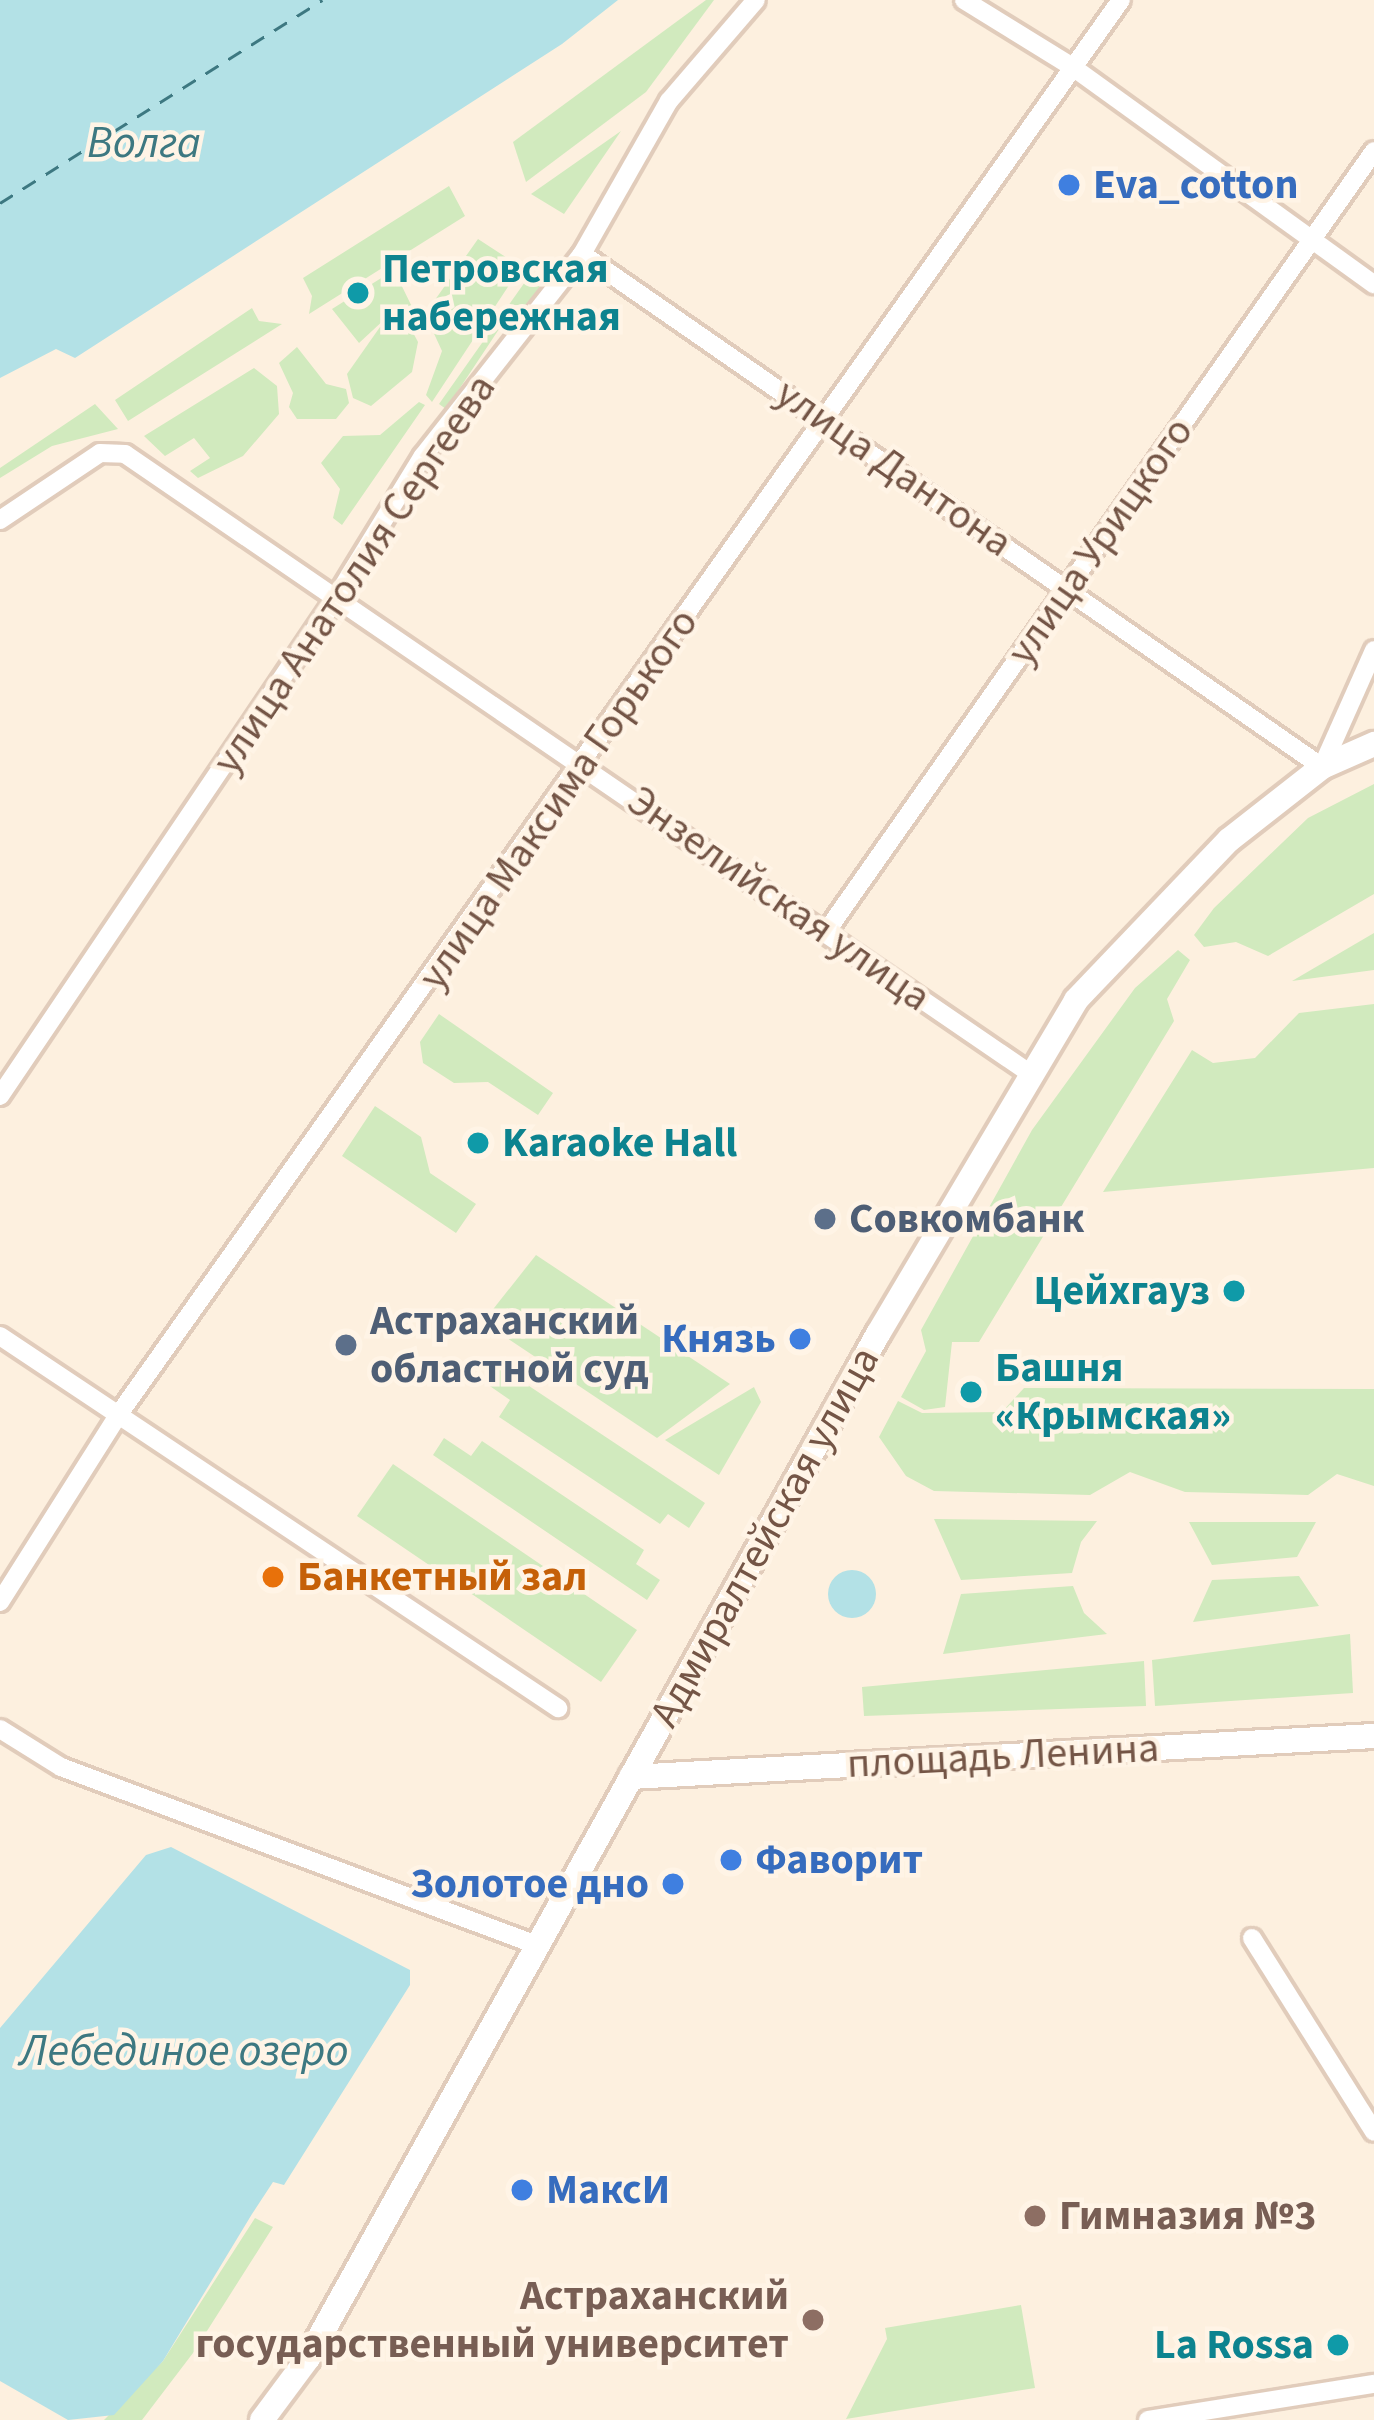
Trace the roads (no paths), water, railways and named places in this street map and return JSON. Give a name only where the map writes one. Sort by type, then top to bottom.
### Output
[{"type":"main road","name":"Адмиралтейская улица","points":[[262,2420],[308,2358],[534,1944],[1028,1072],[1143,922],[1322,767],[1366,748]]},
{"type":"main road","name":"площадь Ленина","points":[[631,1777],[1374,1736]]},
{"type":"street","name":"улица Анатолия Сергеева","points":[[0,1096],[334,601],[423,456],[582,254],[669,100],[756,0]]},
{"type":"street","points":[[964,0],[1074,68],[1374,284]]},
{"type":"street","name":"улица Максима Горького","points":[[0,1602],[119,1414],[1121,0]]},
{"type":"street","name":"улица Урицкого","points":[[826,932],[1374,151]]},
{"type":"street","name":"улица Дантона","points":[[582,254],[1322,767]]},
{"type":"street","name":"Энзелийская улица","points":[[0,520],[109,451],[125,454],[1028,1072]]},
{"type":"street","points":[[1322,767],[1374,650]]},
{"type":"street","points":[[1366,748],[1374,731]]},
{"type":"street","points":[[0,1336],[558,1708]]},
{"type":"street","points":[[0,1729],[61,1767],[534,1944]]},
{"type":"street","points":[[1252,1938],[1374,2132]]},
{"type":"street","points":[[1148,2420],[1374,2384]]},
{"type":"water","name":"Волга","points":[[0,0],[618,0],[562,44],[75,358],[56,349],[0,378]]},
{"type":"water","points":[[852,1570],[869,1577],[876,1594],[869,1611],[852,1618],[835,1611],[828,1594],[835,1577]]},
{"type":"water","name":"Лебединое озеро","points":[[171,1847],[410,1970],[410,1985],[284,2185],[273,2182],[163,2361],[114,2415],[68,2420],[0,2381],[0,2028],[146,1855]]},
{"type":"place","name":"Eva_cotton","points":[[1069,185]]},
{"type":"place","name":"Петровская набережная","points":[[358,293]]},
{"type":"place","name":"Karaoke Hall","points":[[478,1143]]},
{"type":"place","name":"Совкомбанк","points":[[825,1219]]},
{"type":"place","name":"Цейхгауз","points":[[1234,1291]]},
{"type":"place","name":"Князь","points":[[800,1339]]},
{"type":"place","name":"Астраханский областной суд","points":[[346,1345]]},
{"type":"place","name":"Башня «Крымская»","points":[[971,1392]]},
{"type":"place","name":"Банкетный зал","points":[[273,1577]]},
{"type":"place","name":"Фаворит","points":[[731,1860]]},
{"type":"place","name":"Золотое дно","points":[[673,1884]]},
{"type":"place","name":"МаксИ","points":[[522,2190]]},
{"type":"place","name":"Гимназия №3","points":[[1035,2216]]},
{"type":"place","name":"Астраханский государственный университет","points":[[813,2320]]},
{"type":"place","name":"La Rossa","points":[[1338,2345]]}]
